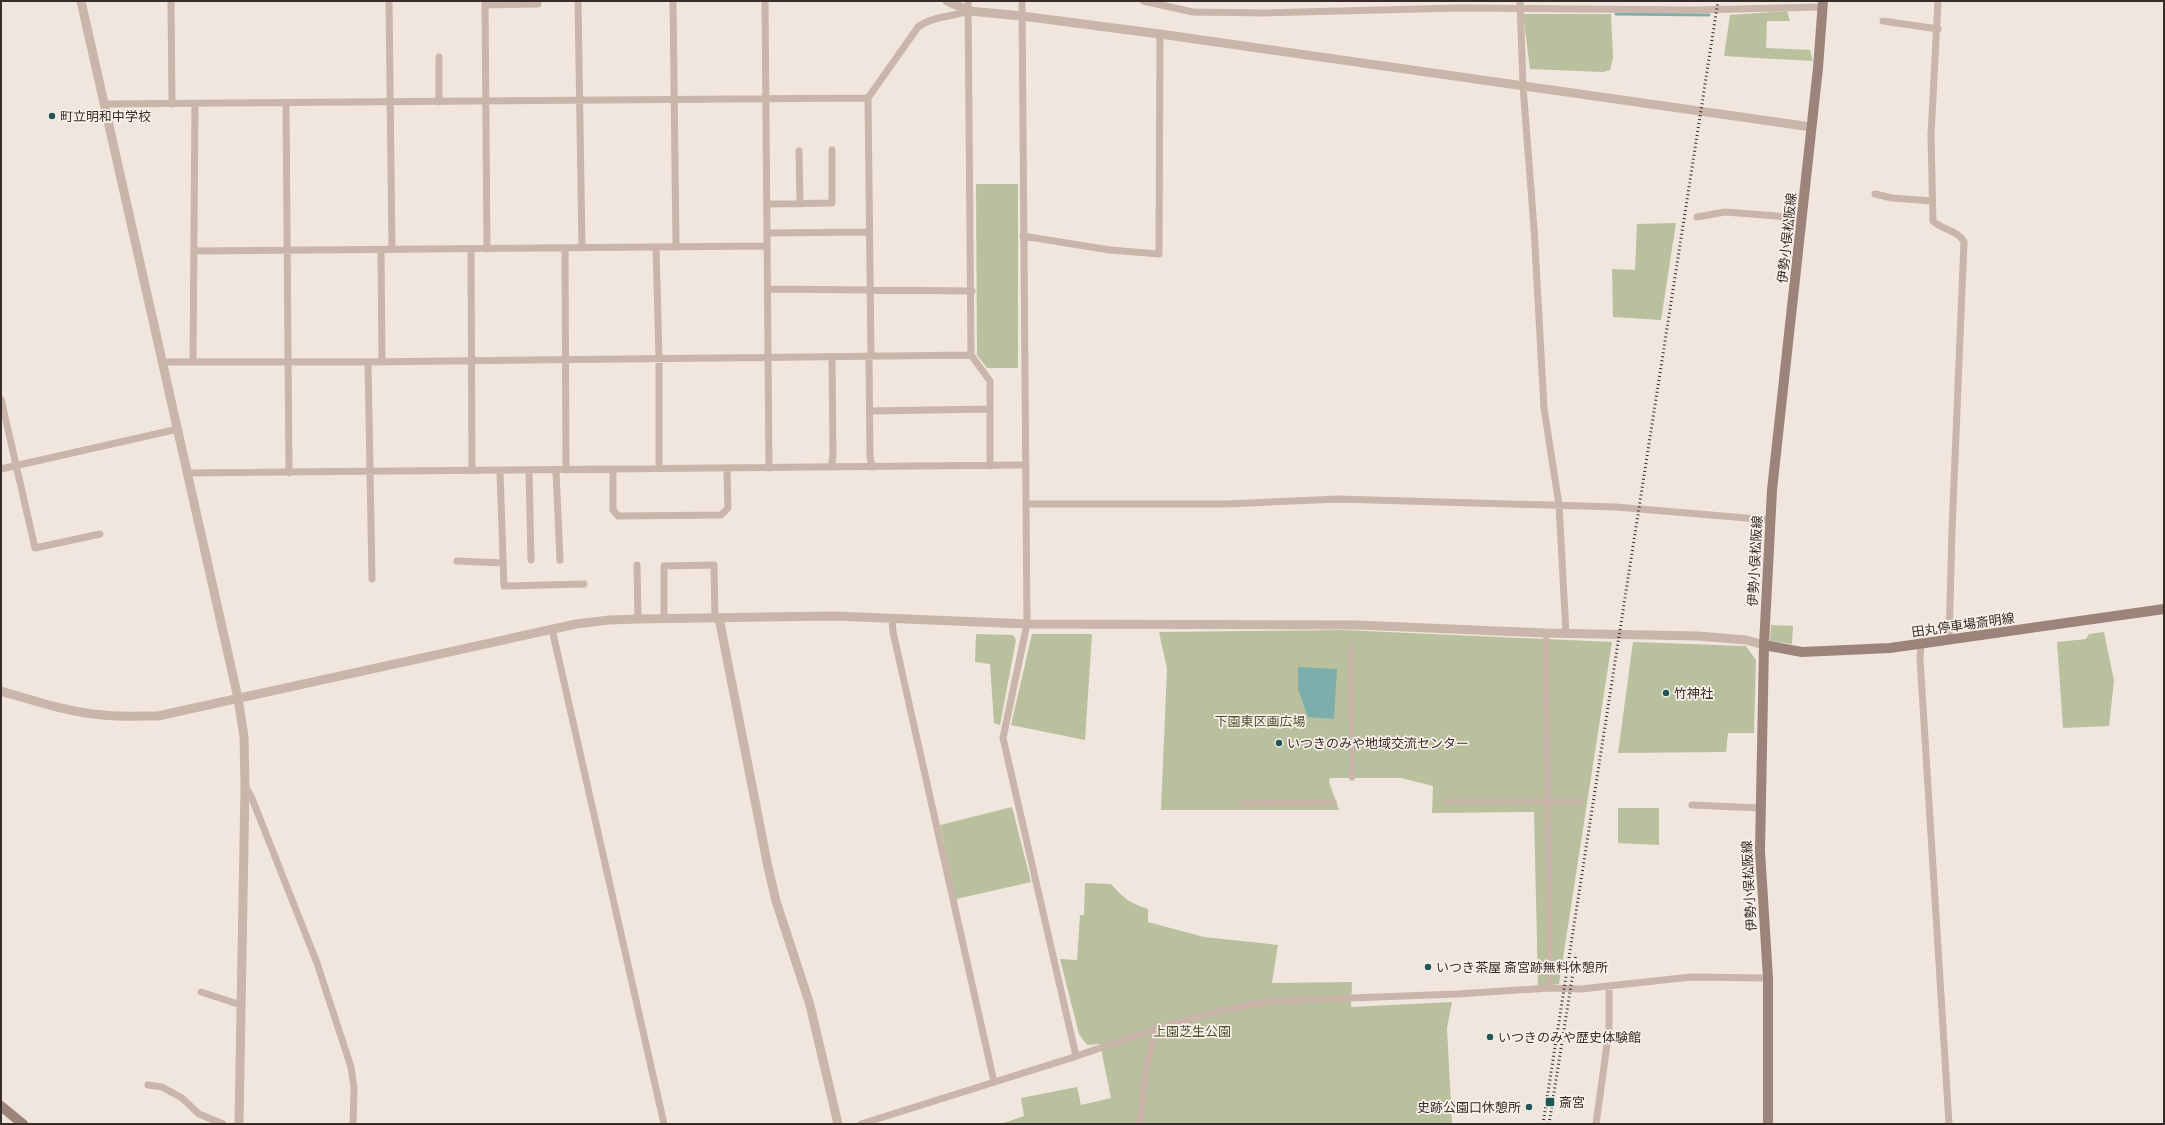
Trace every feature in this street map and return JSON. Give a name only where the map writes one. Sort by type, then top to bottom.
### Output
[{"type":"main road","name":"伊勢小俣松阪線","points":[[1768,1124],[1768,978],[1761,894],[1760,808],[1764,645],[1770,520],[1819,53],[1822,4]]},
{"type":"main road","name":"田丸停車場斎明線","points":[[1764,645],[1786,650],[1809,652],[1868,649],[1921,644],[2164,609]]},
{"type":"main road","points":[[1,1106],[23,1124]]},
{"type":"street","points":[[81,1],[238,698],[244,737],[245,786],[239,1124]]},
{"type":"street","points":[[171,1],[172,104]]},
{"type":"street","points":[[389,1],[392,250]]},
{"type":"street","points":[[578,1],[582,248]]},
{"type":"street","points":[[673,1],[676,246]]},
{"type":"street","points":[[765,1],[769,468]]},
{"type":"street","points":[[947,1],[969,11],[1022,16],[1160,34],[1811,127]]},
{"type":"street","points":[[968,1],[972,291],[971,355],[990,380],[990,466]]},
{"type":"street","points":[[1022,1],[1027,624],[1003,738],[1076,1056]]},
{"type":"street","points":[[1143,1],[1199,12],[1265,13],[1520,5],[1695,10],[1822,4]]},
{"type":"street","points":[[1695,10],[1698,1]]},
{"type":"street","points":[[1938,1],[1938,29],[1931,135],[1933,221],[1937,225],[1961,236],[1964,242],[1949,640]]},
{"type":"street","points":[[487,249],[485,3],[538,4]]},
{"type":"street","points":[[1520,5],[1523,86],[1534,228],[1544,408],[1559,505],[1566,634]]},
{"type":"street","points":[[872,467],[870,457],[868,98],[918,27],[926,21],[953,16],[969,11]]},
{"type":"street","points":[[1883,21],[1938,29]]},
{"type":"street","points":[[1023,236],[1110,250],[1159,254],[1160,34]]},
{"type":"street","points":[[439,56],[439,102]]},
{"type":"street","points":[[105,104],[390,103],[868,98]]},
{"type":"street","points":[[286,103],[289,472]]},
{"type":"street","points":[[193,362],[195,104]]},
{"type":"street","points":[[766,204],[832,203],[832,150]]},
{"type":"street","points":[[799,151],[800,204]]},
{"type":"street","points":[[1875,194],[1892,198],[1932,201]]},
{"type":"street","points":[[1697,216],[1725,212],[1801,218]]},
{"type":"street","points":[[767,233],[868,232]]},
{"type":"street","points":[[195,251],[767,246]]},
{"type":"street","points":[[656,247],[659,358],[659,469]]},
{"type":"street","points":[[565,248],[566,470]]},
{"type":"street","points":[[471,249],[472,471]]},
{"type":"street","points":[[381,250],[382,361]]},
{"type":"street","points":[[768,289],[972,291]]},
{"type":"street","points":[[162,362],[368,362],[659,358],[832,358],[971,355]]},
{"type":"street","points":[[831,467],[833,456],[832,358]]},
{"type":"street","points":[[368,362],[372,579]]},
{"type":"street","points":[[1,400],[3,417],[17,466],[35,548],[100,534]]},
{"type":"street","points":[[870,410],[990,409]]},
{"type":"street","points":[[1,469],[178,430]]},
{"type":"street","points":[[188,473],[500,472],[1025,465]]},
{"type":"street","points":[[613,470],[613,510],[618,516],[721,516],[728,508],[727,469]]},
{"type":"street","points":[[529,471],[531,560]]},
{"type":"street","points":[[556,471],[560,560]]},
{"type":"street","points":[[500,472],[504,586],[584,584]]},
{"type":"street","points":[[1026,504],[1227,504],[1338,499],[1616,507],[1770,520]]},
{"type":"street","points":[[457,561],[503,563]]},
{"type":"street","points":[[636,565],[638,619]]},
{"type":"street","points":[[664,618],[664,566],[714,565],[717,618],[768,867],[776,901],[810,1005],[838,1124]]},
{"type":"street","points":[[1,691],[65,709],[111,716],[158,716],[552,629],[589,622],[664,618],[815,616],[1027,624],[1358,625],[1546,634],[1698,636],[1746,640],[1764,645]]},
{"type":"street","points":[[892,618],[893,632],[994,1082]]},
{"type":"street","points":[[552,629],[664,1124]]},
{"type":"street","points":[[1546,634],[1550,988]]},
{"type":"street","points":[[1921,644],[1920,658],[1949,1124]]},
{"type":"street","points":[[1351,646],[1352,778]]},
{"type":"street","points":[[245,786],[251,796],[317,963],[351,1067],[354,1124]]},
{"type":"street","points":[[1447,801],[1581,800]]},
{"type":"street","points":[[1242,803],[1334,802]]},
{"type":"street","points":[[1692,805],[1760,808]]},
{"type":"street","points":[[861,1124],[1076,1056],[1155,1029],[1223,1010],[1272,1000],[1457,994],[1550,988],[1581,989],[1690,977],[1768,978]]},
{"type":"street","points":[[1596,1124],[1609,1030],[1609,986]]},
{"type":"street","points":[[201,992],[241,1005]]},
{"type":"street","points":[[1140,1124],[1145,1077],[1155,1029]]},
{"type":"street","points":[[148,1085],[162,1087],[182,1098],[199,1114],[223,1124]]},
{"type":"green space","points":[[1787,11],[1790,21],[1767,21],[1766,48],[1810,50],[1813,61],[1724,56],[1730,15]]},
{"type":"green space","points":[[1523,14],[1611,14],[1613,58],[1610,70],[1603,72],[1530,69]]},
{"type":"green space","points":[[976,184],[1018,184],[1018,368],[987,368],[977,355]]},
{"type":"green space","points":[[1676,223],[1661,320],[1613,317],[1612,269],[1635,270],[1637,224]]},
{"type":"green space","points":[[1771,625],[1793,626],[1792,644],[1770,641]]},
{"type":"green space","name":"下園東区画広場","points":[[1343,630],[1612,642],[1559,984],[1538,986],[1534,812],[1432,813],[1433,786],[1401,778],[1330,778],[1329,782],[1339,810],[1161,810],[1167,669],[1159,632]]},
{"type":"green space","points":[[2104,632],[2114,681],[2109,726],[2063,728],[2057,642],[2086,639],[2089,634]]},
{"type":"green space","points":[[976,634],[1013,635],[1016,640],[1000,725],[994,723],[990,664],[975,662]]},
{"type":"green space","points":[[1032,634],[1092,634],[1085,740],[1011,725]]},
{"type":"green space","points":[[1633,642],[1746,646],[1756,660],[1754,733],[1728,733],[1726,752],[1618,753]]},
{"type":"green space","points":[[1012,807],[1031,882],[956,899],[940,825]]},
{"type":"green space","points":[[1618,808],[1659,808],[1659,845],[1618,843]]},
{"type":"green space","name":"上園芝生公園","points":[[1085,883],[1111,884],[1127,900],[1148,909],[1148,922],[1204,937],[1278,945],[1272,983],[1352,982],[1351,1007],[1452,1002],[1447,1028],[1452,1124],[1001,1124],[1024,1116],[1021,1098],[1077,1087],[1081,1105],[1111,1098],[1100,1044],[1087,1045],[1079,1034],[1060,959],[1077,960],[1080,915],[1084,915]]},
{"type":"water","points":[[1298,667],[1337,669],[1334,719],[1308,717],[1298,689]]},
{"type":"waterway","points":[[1616,14],[1709,15]]},
{"type":"railway","points":[[1543,1124],[1718,1]]},
{"type":"railway","points":[[1549,1124],[1576,954]]},
{"type":"place","name":"町立明和中学校","points":[[52,116]]},
{"type":"place","name":"竹神社","points":[[1666,693]]},
{"type":"place","name":"いつきのみや地域交流センター","points":[[1279,743]]},
{"type":"place","name":"いつき茶屋 斎宮跡無料休憩所","points":[[1428,967]]},
{"type":"place","name":"いつきのみや歴史体験館","points":[[1490,1037]]},
{"type":"place","name":"斎宮","points":[[1550,1102]]},
{"type":"place","name":"史跡公園口休憩所","points":[[1529,1107]]}]
